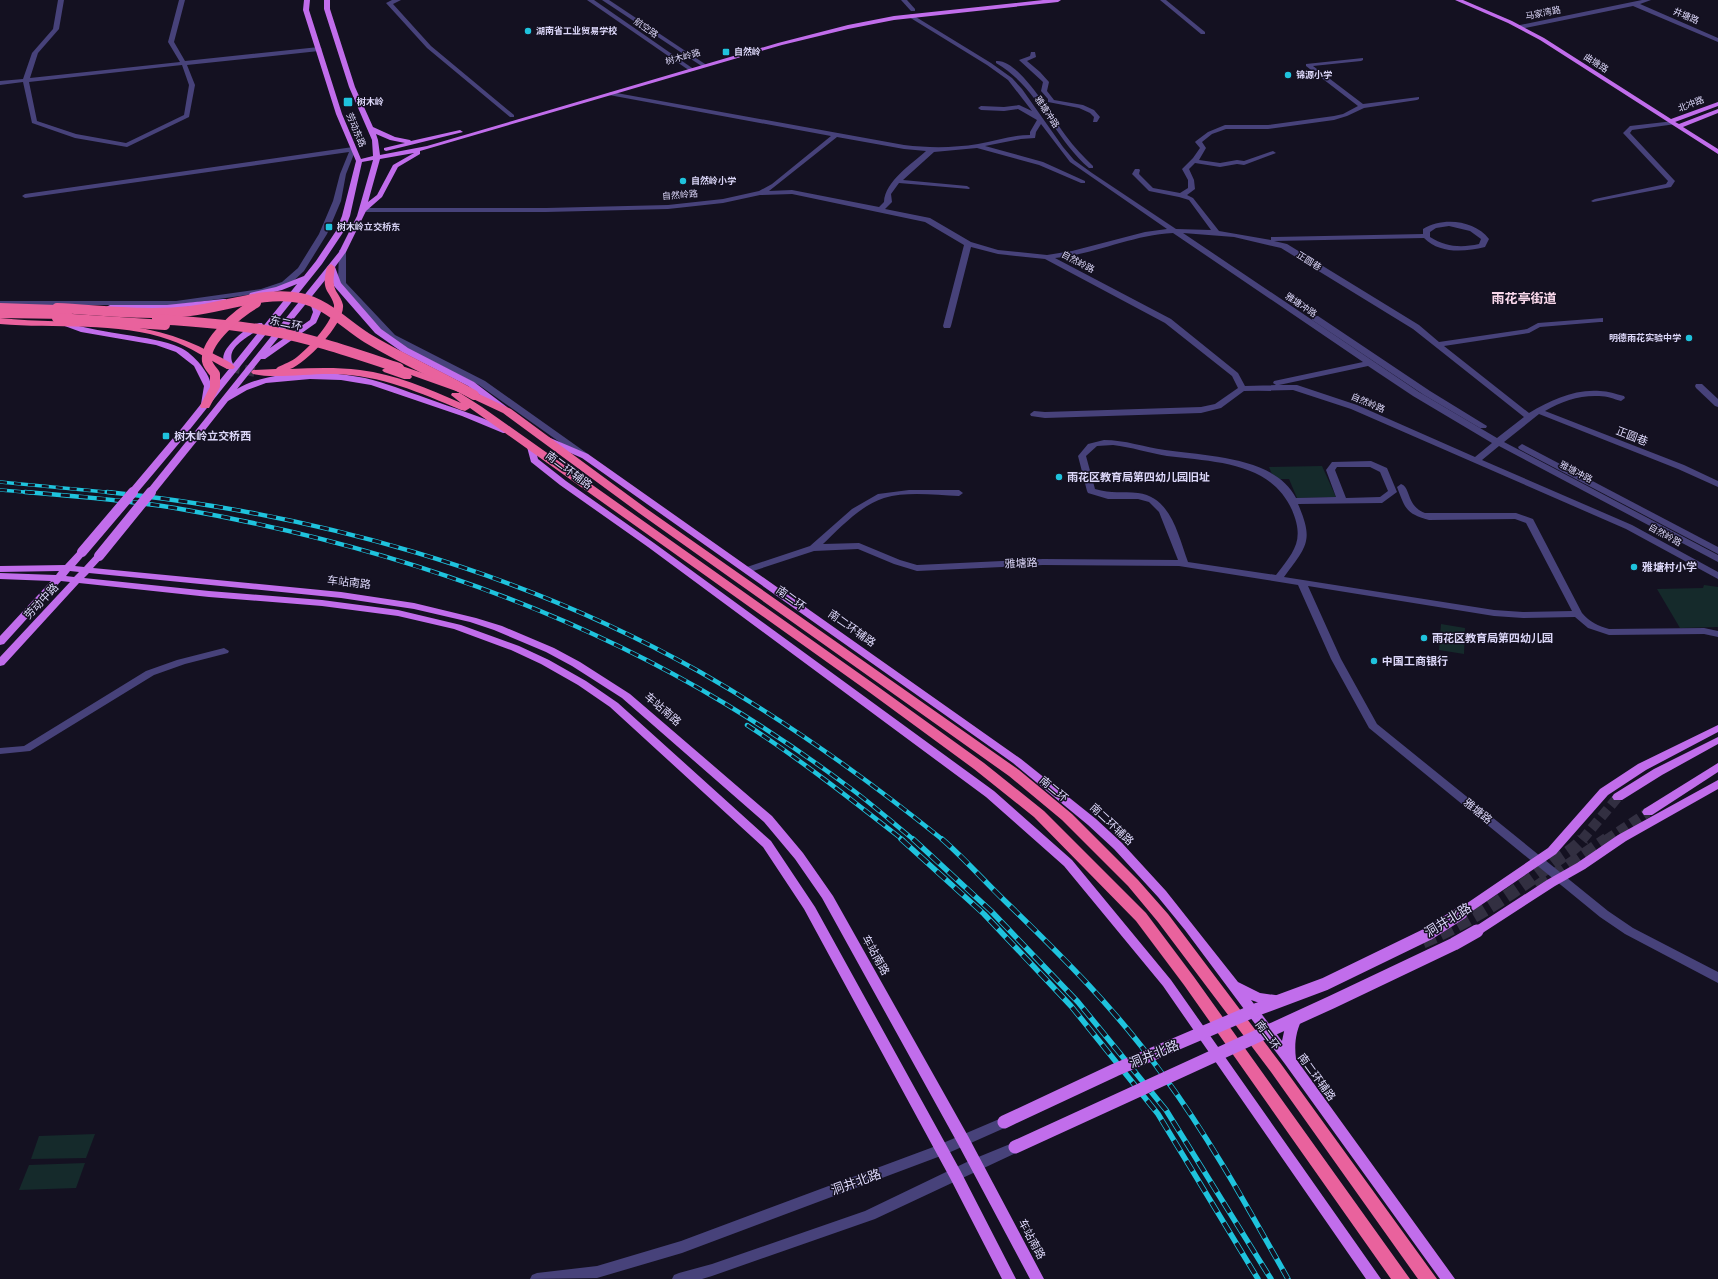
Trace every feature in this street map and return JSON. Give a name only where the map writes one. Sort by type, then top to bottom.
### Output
[{"type":"highway","points":[[331,267],[329,285],[337,299],[339,308],[329,326],[304,358],[296,363],[276,370],[256,372],[345,372],[369,374],[433,394],[494,419]]},
{"type":"highway","points":[[204,406],[215,387],[216,381],[215,374],[207,361],[207,355],[210,347],[230,322],[246,308],[275,294]]},
{"type":"highway","points":[[0,306],[170,312],[206,309],[275,294],[314,303],[366,337],[474,395]]},
{"type":"highway","name":"东二环","points":[[0,313],[114,316],[218,324],[303,339],[426,377],[474,395],[507,411],[546,439]]},
{"type":"highway","name":"东二环","points":[[0,317],[41,317],[129,322],[230,331],[278,339],[317,348],[425,383],[464,399],[494,419],[531,447]]},
{"type":"highway","points":[[0,321],[66,325],[80,324],[149,331],[176,339],[230,367]]},
{"type":"highway","name":"南二环","points":[[546,439],[649,515],[1014,773],[1066,817],[1133,883],[1163,918],[1276,1068],[1428,1279]]},
{"type":"highway","points":[[531,447],[979,766],[1039,814],[1070,843],[1141,917],[1189,981],[1401,1279]]},
{"type":"main road","name":"劳动东路","points":[[307,0],[306,10],[339,114],[356,155],[346,216],[340,230],[319,262]]},
{"type":"main road","name":"劳动东路","points":[[222,404],[342,252],[352,235],[363,210],[376,155],[374,140],[352,87],[327,9],[327,0]]},
{"type":"main road","name":"树木岭路","points":[[376,155],[685,65],[812,30],[872,17],[1019,0]]},
{"type":"main road","name":"树木岭路","points":[[356,155],[376,155],[428,148],[799,38],[869,22],[912,13],[921,15],[1058,0]]},
{"type":"main road","name":"曲塘路","points":[[1458,0],[1522,26]]},
{"type":"main road","name":"曲塘路","points":[[1469,0],[1522,26],[1675,122],[1718,152]]},
{"type":"main road","name":"北冲路","points":[[1675,122],[1718,104]]},
{"type":"main road","name":"北冲路","points":[[1675,122],[1686,124],[1718,111]]},
{"type":"main road","points":[[1686,124],[1718,144]]},
{"type":"main road","points":[[369,128],[385,137],[396,140],[428,140]]},
{"type":"main road","points":[[363,210],[380,196],[395,166],[428,148]]},
{"type":"main road","points":[[275,294],[305,277],[319,262]]},
{"type":"main road","points":[[230,367],[226,360],[226,354],[234,344],[282,306],[319,262]]},
{"type":"main road","points":[[331,267],[337,284],[343,292],[378,331],[390,341],[471,384],[507,411]]},
{"type":"main road","points":[[254,362],[313,321],[317,312],[314,303]]},
{"type":"main road","name":"劳动中路","points":[[0,642],[82,552],[180,436],[282,306]]},
{"type":"main road","points":[[66,325],[172,346],[197,365],[206,381],[208,386],[204,406]]},
{"type":"main road","points":[[222,404],[244,388],[277,379],[335,377],[365,380],[467,414],[516,436]]},
{"type":"main road","name":"劳动中路","points":[[0,662],[99,556],[222,404]]},
{"type":"main road","name":"南二环辅路","points":[[546,439],[585,456],[1017,761],[1092,822],[1118,846],[1162,894],[1290,1060],[1448,1279]]},
{"type":"main road","name":"南二环辅路","points":[[531,447],[534,460],[563,483],[651,545],[990,794],[1068,863],[1167,983],[1374,1279]]},
{"type":"main road","name":"车站南路","points":[[0,569],[68,568],[379,600],[414,606],[465,618],[522,638],[576,664],[626,696],[768,818],[803,860],[827,896],[963,1140],[1037,1279]]},
{"type":"main road","points":[[0,576],[59,578],[298,601],[370,609],[427,619],[485,636],[545,662],[582,683],[614,705],[766,844],[809,907],[955,1174],[1009,1279]]},
{"type":"main road","name":"洞井北路","points":[[1004,1122],[1114,1070],[1258,1009],[1325,984],[1428,934],[1552,851],[1604,792],[1642,767],[1718,728]]},
{"type":"main road","points":[[1618,797],[1658,772],[1718,740]]},
{"type":"main road","points":[[1648,812],[1718,767]]},
{"type":"main road","name":"洞井北路","points":[[1016,1147],[1332,1002],[1454,944],[1477,931],[1560,877],[1581,866],[1622,838],[1644,828],[1718,784]]},
{"type":"main road","points":[[1229,982],[1244,992],[1258,998],[1271,1000],[1290,996],[1404,948]]},
{"type":"main road","points":[[1290,1060],[1288,1049],[1289,1038],[1292,1024],[1298,1015],[1311,1006],[1414,958]]},
{"type":"street","points":[[61,0],[56,29],[35,54],[26,80],[34,122],[75,136],[127,145],[187,116],[192,85],[184,64],[171,42],[182,0]]},
{"type":"street","points":[[398,0],[389,3],[429,47],[512,116]]},
{"type":"street","name":"航空路","points":[[590,0],[692,70]]},
{"type":"street","name":"航空路","points":[[605,0],[705,66]]},
{"type":"street","name":"雅塘冲路","points":[[904,0],[912,13],[1001,71],[1020,90],[1039,118],[1072,161],[1369,363],[1422,398],[1718,550]]},
{"type":"street","points":[[1163,0],[1203,34]]},
{"type":"street","name":"井塘路","points":[[1624,0],[1718,39]]},
{"type":"street","name":"马家湾路","points":[[1522,26],[1648,0]]},
{"type":"street","name":"雅塘冲路","points":[[921,15],[1010,69],[1022,80],[1081,159],[1099,173],[1427,393],[1502,440],[1718,560]]},
{"type":"street","points":[[0,83],[319,49]]},
{"type":"street","points":[[1033,54],[1033,57],[1022,60],[1038,73],[1046,82],[1044,91],[1051,98],[1050,101],[1083,106],[1092,110],[1097,117],[1095,121]]},
{"type":"street","points":[[1361,59],[1308,65],[1362,106]]},
{"type":"street","name":"树木岭路","points":[[611,94],[904,147],[932,150],[978,146],[1021,137],[1033,137],[1033,132],[1039,118]]},
{"type":"street","points":[[1181,195],[1192,189],[1191,180],[1185,169],[1195,160],[1203,148],[1198,142],[1202,138],[1220,128],[1268,127],[1334,118],[1362,106],[1417,98]]},
{"type":"street","points":[[981,108],[1004,109],[1019,107],[1039,118]]},
{"type":"street","points":[[1595,201],[1669,186],[1672,181],[1626,133],[1630,128],[1675,122]]},
{"type":"street","points":[[760,193],[774,185],[837,134]]},
{"type":"street","points":[[978,146],[1042,164],[1061,171],[1083,182]]},
{"type":"street","points":[[880,210],[888,202],[888,194],[897,180],[932,150]]},
{"type":"street","points":[[1195,160],[1220,165],[1238,162],[1244,163],[1273,153]]},
{"type":"street","points":[[25,196],[356,155]]},
{"type":"street","points":[[285,284],[301,269],[322,234],[337,201],[343,174],[356,155]]},
{"type":"street","points":[[1137,170],[1136,174],[1151,190],[1181,195],[1191,199],[1217,233]]},
{"type":"street","points":[[897,180],[967,188]]},
{"type":"street","name":"自然岭路","points":[[363,210],[546,210],[668,207],[723,201],[760,193],[792,192],[927,220],[968,244],[998,252],[1047,257],[1168,321],[1235,375],[1242,389],[1294,387],[1354,407],[1629,527],[1717,575]]},
{"type":"street","points":[[1449,224],[1466,226],[1479,232],[1485,239],[1482,245],[1469,249],[1453,249],[1437,245],[1427,238],[1427,236],[1426,231],[1434,226],[1449,224]]},
{"type":"street","name":"正圆巷","points":[[1047,257],[1067,256],[1146,234],[1174,231],[1217,233],[1264,240],[1284,246],[1416,327],[1529,417]]},
{"type":"street","points":[[1264,240],[1427,236]]},
{"type":"street","points":[[947,326],[968,244]]},
{"type":"street","points":[[342,252],[342,283],[385,332],[406,345],[482,383],[585,456]]},
{"type":"street","points":[[0,303],[176,303],[236,295],[285,284],[300,276],[319,262]]},
{"type":"street","points":[[1439,344],[1529,331],[1538,325],[1600,320]]},
{"type":"street","points":[[0,324],[10,322]]},
{"type":"street","points":[[1263,387],[1369,363]]},
{"type":"street","points":[[1699,386],[1718,404]]},
{"type":"street","points":[[1034,414],[1045,415],[1201,410],[1218,406],[1242,389]]},
{"type":"street","points":[[1476,461],[1529,417],[1561,399],[1580,395],[1600,394],[1621,398]]},
{"type":"street","name":"正圆巷","points":[[1538,411],[1681,467],[1718,484]]},
{"type":"street","points":[[1184,563],[1163,511],[1152,500],[1138,496],[1108,496],[1091,491],[1082,456],[1086,450],[1094,445],[1120,444],[1166,453],[1211,458],[1242,464],[1267,476],[1282,487],[1295,501],[1302,527],[1303,538],[1278,579]]},
{"type":"street","points":[[1295,501],[1382,500],[1393,492],[1384,470],[1371,464],[1335,464],[1330,470],[1342,500]]},
{"type":"street","points":[[1401,487],[1412,511],[1418,515],[1429,517],[1516,516],[1530,521],[1578,614],[1587,624],[1609,632],[1704,631],[1718,634]]},
{"type":"street","points":[[813,548],[845,520],[880,496],[895,494],[958,493]]},
{"type":"street","name":"雅塘路","points":[[747,570],[813,548],[859,546],[897,562],[917,568],[1043,562],[1184,563],[1494,614],[1578,614]]},
{"type":"street","name":"雅塘路","points":[[1302,583],[1336,659],[1374,726],[1538,861],[1560,877],[1586,901],[1629,931],[1718,978]]},
{"type":"street","points":[[0,751],[26,749],[150,673],[181,662],[224,651]]},
{"type":"street","name":"洞井北路","points":[[537,1279],[597,1272],[682,1247],[941,1150],[1004,1122]]},
{"type":"street","name":"洞井北路","points":[[679,1279],[711,1275],[870,1215],[976,1164],[1016,1147]]},
{"type":"green space","points":[[1322,466],[1336,497],[1297,498],[1289,479],[1274,479],[1269,467]]},
{"type":"green space","points":[[1704,585],[1718,587],[1718,627],[1680,628],[1657,589],[1703,588]]},
{"type":"green space","points":[[1441,624],[1465,628],[1464,654],[1439,650]]},
{"type":"green space","points":[[95,1134],[86,1158],[31,1159],[39,1136]]},
{"type":"green space","points":[[85,1163],[76,1188],[19,1190],[29,1165]]},
{"type":"tunnel","points":[[230,367],[256,372]]},
{"type":"tunnel","points":[[1582,840],[1618,797]]},
{"type":"tunnel","points":[[1606,840],[1648,812]]},
{"type":"tunnel","points":[[1537,887],[1607,839]]},
{"type":"tunnel","points":[[1423,942],[1458,925],[1491,906],[1570,851],[1582,840]]},
{"type":"railway","points":[[0,482],[111,493]]},
{"type":"railway","points":[[0,490],[37,493]]},
{"type":"railway","points":[[25,492],[100,498],[157,505],[247,522],[318,538],[459,580],[528,606],[595,635],[660,667],[724,703],[772,733],[835,777],[866,800],[914,840]]},
{"type":"railway","points":[[107,492],[111,493]]},
{"type":"railway","points":[[111,493],[116,493]]},
{"type":"railway","points":[[111,493],[184,502],[261,515],[337,531],[413,552],[487,576],[560,604],[631,636],[700,672],[763,710],[825,751],[885,794],[943,840]]},
{"type":"railway","points":[[747,725],[807,766],[903,840]]},
{"type":"railway","points":[[901,839],[984,914],[1071,1006],[1158,1114],[1258,1279]]},
{"type":"railway","points":[[913,839],[991,911],[1078,1002],[1166,1110],[1271,1279]]},
{"type":"railway","points":[[942,839],[959,854],[1049,944],[1128,1029],[1181,1100],[1244,1201],[1288,1279]]},
{"type":"place","name":"湖南省工业贸易学校","points":[[528,31]]},
{"type":"place","name":"自然岭","points":[[726,52]]},
{"type":"place","name":"锦源小学","points":[[1288,75]]},
{"type":"place","name":"树木岭","points":[[348,102]]},
{"type":"place","name":"自然岭小学","points":[[683,181]]},
{"type":"place","name":"树木岭立交桥东","points":[[329,227]]},
{"type":"place","name":"明德雨花实验中学","points":[[1689,338]]},
{"type":"place","name":"树木岭立交桥西","points":[[166,436]]},
{"type":"place","name":"雨花区教育局第四幼儿园旧址","points":[[1059,477]]},
{"type":"place","name":"雅塘村小学","points":[[1634,567]]},
{"type":"place","name":"雨花区教育局第四幼儿园","points":[[1424,638]]},
{"type":"place","name":"中国工商银行","points":[[1374,661]]},
{"type":"district","name":"雨花亭街道","points":[[1524,298]]}]
